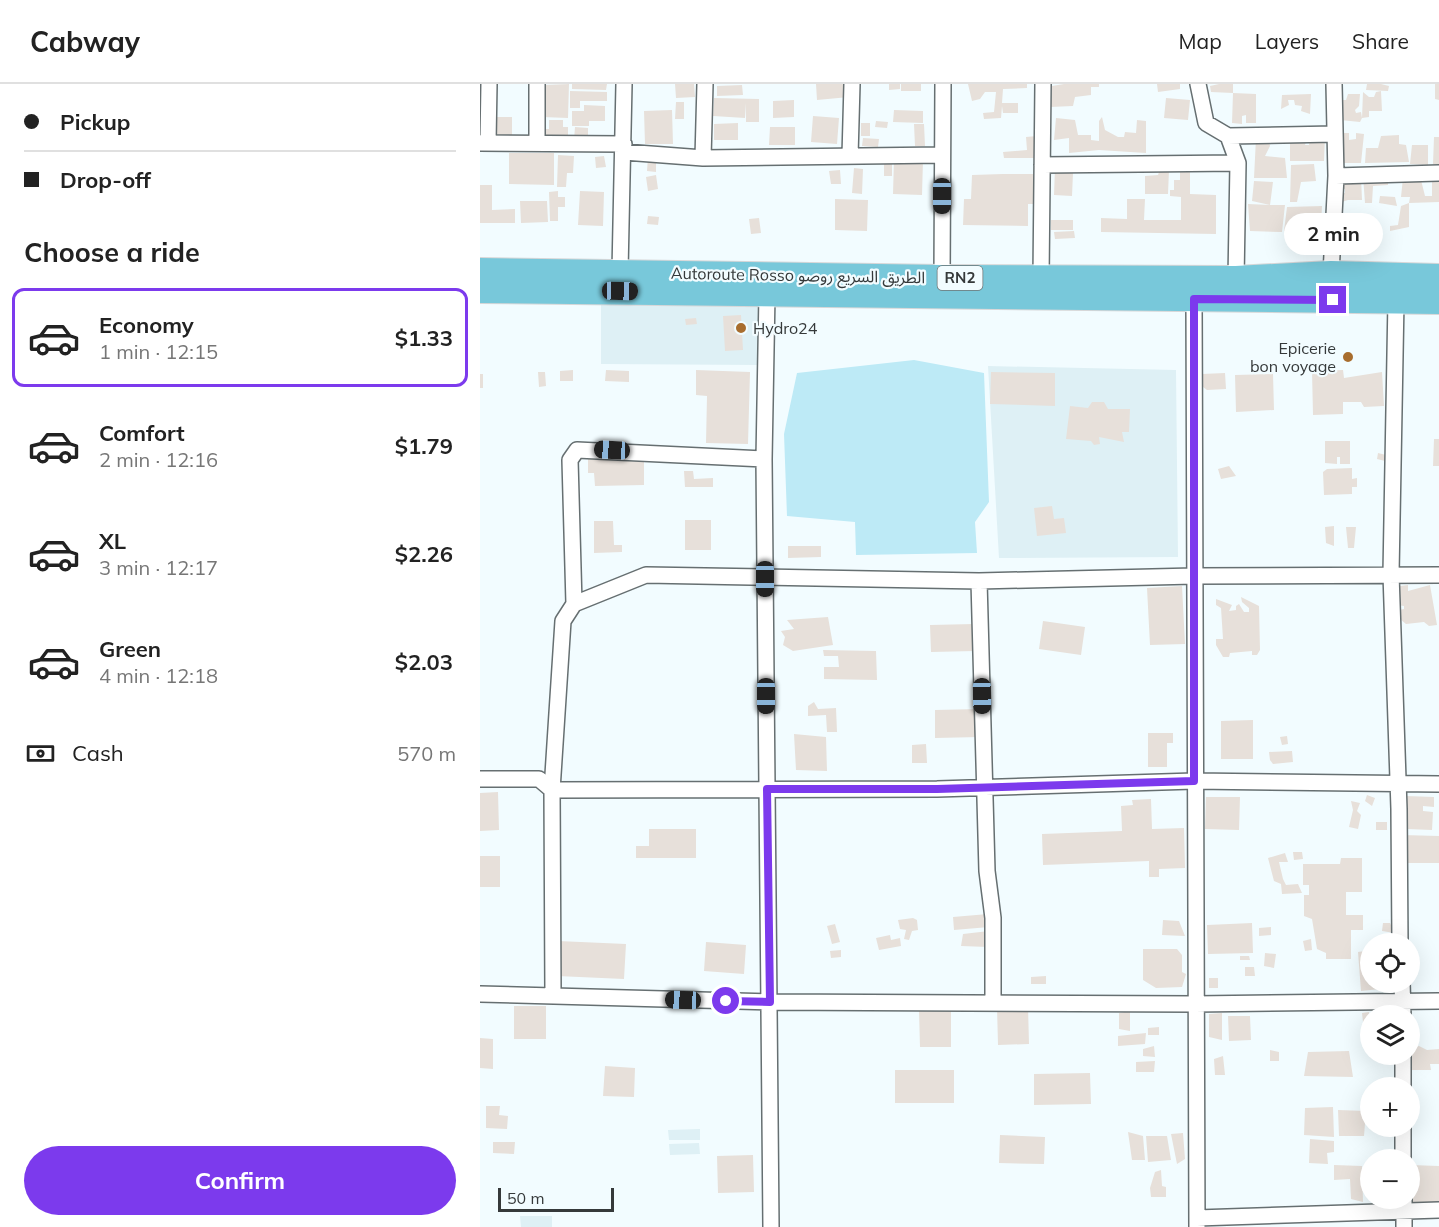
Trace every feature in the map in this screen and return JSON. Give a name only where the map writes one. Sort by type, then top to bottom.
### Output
[{"type":"highway","name":"Autoroute Rosso الطريق السريع روصو","points":[[480,271],[620,271],[942,278],[1236,279],[1331,274],[1357,288],[1396,300],[1439,301]]},
{"type":"highway","name":"Autoroute Rosso الطريق السريع روصو","points":[[480,290],[1194,299],[1357,288],[1439,277]]},
{"type":"street","points":[[489,84],[484,143],[537,143],[624,148],[703,158],[942,155]]},
{"type":"street","points":[[537,84],[537,143]]},
{"type":"street","points":[[620,271],[624,84]]},
{"type":"street","points":[[703,158],[705,84]]},
{"type":"street","points":[[850,156],[852,84]]},
{"type":"street","points":[[942,278],[944,84]]},
{"type":"street","points":[[1041,278],[1043,84]]},
{"type":"street","points":[[1198,84],[1206,123],[1228,136],[1335,134]]},
{"type":"street","points":[[1331,274],[1336,176],[1334,84]]},
{"type":"street","points":[[1228,136],[1239,163],[1236,279]]},
{"type":"street","points":[[1042,165],[1239,163]]},
{"type":"street","points":[[1336,176],[1439,173]]},
{"type":"street","points":[[767,294],[764,459],[771,1227]]},
{"type":"street","points":[[1194,299],[1197,1223],[1291,1221],[1439,1210]]},
{"type":"street","points":[[1396,300],[1391,574],[1398,783],[1400,933]]},
{"type":"street","points":[[553,996],[552,790],[563,621],[574,604],[570,460],[577,450],[764,459]]},
{"type":"street","points":[[574,604],[646,575],[765,579],[979,581],[1194,576],[1439,575]]},
{"type":"street","points":[[979,581],[987,871],[993,918],[993,1002]]},
{"type":"street","points":[[480,779],[539,779],[552,790],[985,788],[1194,781],[1439,784]]},
{"type":"street","points":[[480,994],[770,1002],[993,1002],[1360,1007]]},
{"type":"street","points":[[1420,1005],[1439,1002]]},
{"type":"shaded area","points":[[601,305],[759,306],[759,365],[601,364]]},
{"type":"shaded area","points":[[914,360],[984,373],[989,502],[975,522],[977,553],[856,555],[855,522],[787,516],[784,434],[797,373]]},
{"type":"shaded area","points":[[988,366],[1176,370],[1178,557],[999,558]]},
{"type":"shaded area","points":[[700,1129],[700,1140],[669,1140],[668,1130]]},
{"type":"shaded area","points":[[699,1143],[700,1154],[670,1155],[669,1144]]},
{"type":"shaded area","points":[[520,1216],[552,1216],[552,1227],[521,1227]]},
{"type":"building","points":[[569,84],[568,118],[542,117],[543,85]]},
{"type":"building","points":[[572,84],[607,84],[606,90],[572,89]]},
{"type":"building","points":[[675,84],[694,84],[695,97],[676,98]]},
{"type":"building","points":[[816,84],[848,84],[849,97],[817,100]]},
{"type":"building","points":[[889,84],[900,84],[900,89],[889,90]]},
{"type":"building","points":[[901,84],[921,84],[921,91],[901,91]]},
{"type":"building","points":[[968,84],[1027,84],[1027,88],[1003,89],[1002,103],[1018,103],[1018,113],[1003,113],[1002,106],[1001,118],[984,119],[983,113],[994,112],[996,92],[985,92],[980,99],[972,101]]},
{"type":"building","points":[[1099,84],[1099,87],[1091,87],[1091,95],[1075,97],[1073,106],[1050,107],[1052,86]]},
{"type":"building","points":[[1157,84],[1180,84],[1180,89],[1158,92]]},
{"type":"building","points":[[1233,84],[1233,93],[1211,92],[1210,86]]},
{"type":"building","points":[[1367,84],[1389,86],[1388,91],[1366,90]]},
{"type":"building","points":[[1435,84],[1439,84],[1439,100],[1435,99]]},
{"type":"building","points":[[742,85],[743,95],[717,96],[717,86]]},
{"type":"building","points":[[570,91],[607,92],[607,101],[580,101],[580,108],[570,108]]},
{"type":"building","points":[[1381,91],[1382,111],[1369,111],[1369,117],[1362,118],[1363,92],[1369,97],[1374,97],[1376,92]]},
{"type":"building","points":[[1233,93],[1256,94],[1256,123],[1246,123],[1246,115],[1242,116],[1242,124],[1232,123]]},
{"type":"building","points":[[1311,94],[1310,114],[1301,111],[1302,106],[1295,105],[1294,100],[1288,100],[1289,105],[1281,109],[1282,95]]},
{"type":"building","points":[[1348,94],[1360,94],[1359,106],[1355,110],[1356,113],[1361,112],[1360,122],[1340,120],[1339,100],[1346,100]]},
{"type":"building","points":[[714,98],[759,99],[759,122],[746,122],[746,103],[745,118],[713,116]]},
{"type":"building","points":[[1166,98],[1190,100],[1188,120],[1164,118]]},
{"type":"building","points":[[794,100],[794,117],[773,118],[773,101]]},
{"type":"building","points":[[676,102],[684,102],[684,119],[675,119]]},
{"type":"building","points":[[584,105],[605,106],[605,121],[589,121],[589,126],[572,126],[572,111],[584,111]]},
{"type":"building","points":[[672,110],[673,144],[645,144],[644,111]]},
{"type":"building","points":[[894,110],[923,111],[923,123],[893,122]]},
{"type":"building","points":[[813,116],[839,118],[837,144],[811,142]]},
{"type":"building","points":[[494,117],[512,117],[512,138],[494,138]]},
{"type":"building","points":[[1102,117],[1105,130],[1118,137],[1124,137],[1125,132],[1136,133],[1137,120],[1146,121],[1146,153],[1099,150],[1069,153],[1069,138],[1054,140],[1056,118],[1075,120],[1078,135],[1091,135],[1091,140],[1099,141],[1099,121]]},
{"type":"building","points":[[549,120],[563,120],[563,127],[568,127],[568,140],[541,140],[541,129],[549,129]]},
{"type":"building","points":[[876,121],[888,122],[887,128],[875,127]]},
{"type":"building","points":[[738,123],[738,140],[714,140],[714,124]]},
{"type":"building","points":[[861,123],[870,123],[870,136],[861,136]]},
{"type":"building","points":[[914,124],[924,124],[925,146],[915,146]]},
{"type":"building","points":[[575,127],[588,128],[588,140],[574,140]]},
{"type":"building","points":[[770,127],[795,127],[795,145],[769,145]]},
{"type":"building","points":[[1341,133],[1349,133],[1349,140],[1356,139],[1356,133],[1364,134],[1361,163],[1339,163]]},
{"type":"building","points":[[1399,135],[1399,144],[1406,145],[1409,162],[1365,163],[1366,148],[1378,148],[1381,136]]},
{"type":"building","points":[[1037,136],[1037,158],[1004,158],[1003,152],[1027,150],[1026,137]]},
{"type":"building","points":[[1325,136],[1324,161],[1290,161],[1290,137],[1307,138],[1305,145],[1309,145],[1310,138]]},
{"type":"building","points":[[1268,137],[1270,146],[1265,156],[1285,158],[1287,178],[1254,178],[1256,138]]},
{"type":"building","points":[[1434,137],[1439,137],[1439,164],[1433,164]]},
{"type":"building","points":[[863,138],[879,139],[878,147],[862,146]]},
{"type":"building","points":[[1412,145],[1428,145],[1428,165],[1410,164]]},
{"type":"building","points":[[509,153],[554,153],[554,185],[509,184]]},
{"type":"building","points":[[558,155],[574,156],[573,173],[567,173],[566,187],[557,187]]},
{"type":"building","points":[[604,156],[606,167],[596,168],[595,157]]},
{"type":"building","points":[[648,157],[656,157],[656,172],[647,171]]},
{"type":"building","points":[[894,159],[923,160],[922,195],[893,194]]},
{"type":"building","points":[[884,163],[892,163],[892,176],[884,176]]},
{"type":"building","points":[[1314,164],[1316,181],[1301,182],[1297,202],[1290,202],[1291,165]]},
{"type":"building","points":[[1083,167],[1084,173],[1073,173],[1072,196],[1054,195],[1055,168]]},
{"type":"building","points":[[854,168],[863,169],[862,194],[852,193]]},
{"type":"building","points":[[840,170],[841,184],[831,184],[829,171]]},
{"type":"building","points":[[1169,170],[1168,194],[1145,194],[1145,176],[1158,175],[1159,172]]},
{"type":"building","points":[[1180,170],[1190,170],[1190,194],[1216,195],[1216,234],[1101,232],[1101,218],[1127,219],[1127,199],[1145,199],[1144,220],[1181,220],[1181,197],[1170,196],[1170,190],[1174,190],[1174,180],[1180,180]]},
{"type":"building","points":[[1036,174],[1036,204],[1028,204],[1028,226],[963,225],[964,199],[971,199],[972,175]]},
{"type":"building","points":[[656,175],[658,189],[648,191],[646,177]]},
{"type":"building","points":[[1388,175],[1388,185],[1373,186],[1372,203],[1365,203],[1363,176]]},
{"type":"building","points":[[1420,176],[1425,196],[1432,196],[1432,180],[1439,180],[1439,202],[1409,203],[1410,197],[1401,197],[1403,178]]},
{"type":"building","points":[[1338,177],[1361,177],[1362,200],[1338,203],[1338,194],[1345,193],[1345,189],[1337,189]]},
{"type":"building","points":[[1254,181],[1273,182],[1270,205],[1252,201]]},
{"type":"building","points":[[480,185],[492,185],[492,210],[515,209],[515,223],[480,223]]},
{"type":"building","points":[[558,191],[558,197],[565,197],[565,207],[558,207],[558,221],[550,221],[549,192]]},
{"type":"building","points":[[580,191],[604,192],[603,226],[578,225]]},
{"type":"building","points":[[1380,196],[1395,197],[1397,206],[1379,203]]},
{"type":"building","points":[[835,199],[868,200],[867,231],[835,230]]},
{"type":"building","points":[[520,201],[547,201],[548,222],[521,223]]},
{"type":"building","points":[[1409,203],[1409,227],[1390,231],[1390,226],[1398,225],[1401,206]]},
{"type":"building","points":[[1248,204],[1285,205],[1282,232],[1250,231]]},
{"type":"building","points":[[1322,206],[1321,224],[1295,221],[1293,232],[1284,231],[1287,207]]},
{"type":"building","points":[[648,216],[659,217],[658,225],[647,224]]},
{"type":"building","points":[[1368,217],[1372,218],[1373,233],[1339,232],[1338,223],[1365,223]]},
{"type":"building","points":[[759,218],[761,233],[751,234],[749,219]]},
{"type":"building","points":[[1051,220],[1073,220],[1073,230],[1051,230]]},
{"type":"building","points":[[1074,231],[1075,238],[1055,239],[1054,232]]},
{"type":"building","points":[[741,315],[743,350],[725,351],[723,316]]},
{"type":"building","points":[[696,318],[697,324],[686,325],[685,319]]},
{"type":"building","points":[[573,370],[573,381],[560,381],[560,371]]},
{"type":"building","points":[[606,370],[629,371],[629,382],[605,381]]},
{"type":"building","points":[[696,370],[750,372],[748,444],[706,443],[707,396],[696,395]]},
{"type":"building","points":[[1343,370],[1344,378],[1382,372],[1384,406],[1364,407],[1361,402],[1343,402],[1343,414],[1313,415],[1312,371]]},
{"type":"building","points":[[538,372],[545,372],[546,386],[539,387]]},
{"type":"building","points":[[991,372],[1055,373],[1055,406],[990,404]]},
{"type":"building","points":[[1225,373],[1226,389],[1207,390],[1199,384],[1202,374]]},
{"type":"building","points":[[480,374],[483,374],[483,388],[480,388]]},
{"type":"building","points":[[1273,374],[1274,410],[1236,412],[1235,375]]},
{"type":"building","points":[[1092,402],[1104,402],[1108,409],[1130,409],[1129,432],[1122,432],[1124,442],[1099,437],[1100,444],[1094,445],[1091,441],[1066,439],[1070,406],[1088,408]]},
{"type":"building","points":[[1434,439],[1439,439],[1439,466],[1433,466]]},
{"type":"building","points":[[1325,441],[1350,441],[1350,464],[1340,464],[1340,457],[1337,457],[1337,464],[1325,463]]},
{"type":"building","points":[[1378,453],[1386,455],[1385,461],[1377,459]]},
{"type":"building","points":[[644,454],[644,485],[595,486],[594,473],[588,473],[588,455]]},
{"type":"building","points":[[1229,466],[1236,476],[1221,479],[1218,469]]},
{"type":"building","points":[[1352,468],[1352,479],[1357,478],[1357,487],[1352,487],[1352,494],[1324,495],[1323,472],[1327,469]]},
{"type":"building","points":[[684,471],[693,471],[694,479],[713,478],[713,487],[685,487]]},
{"type":"building","points":[[1052,506],[1054,519],[1064,518],[1066,533],[1037,536],[1034,508]]},
{"type":"building","points":[[685,520],[711,520],[711,550],[685,550]]},
{"type":"building","points":[[594,521],[613,521],[614,545],[622,545],[622,552],[594,553]]},
{"type":"building","points":[[1334,526],[1334,546],[1326,543],[1325,527]]},
{"type":"building","points":[[1346,527],[1356,527],[1354,548],[1348,548]]},
{"type":"building","points":[[788,546],[821,546],[821,557],[788,558]]},
{"type":"building","points":[[1408,585],[1408,591],[1430,585],[1437,625],[1429,626],[1424,622],[1406,624],[1400,619],[1399,610],[1404,609],[1404,606],[1397,605],[1400,586]]},
{"type":"building","points":[[1182,586],[1185,644],[1150,645],[1147,588]]},
{"type":"building","points":[[1241,597],[1259,606],[1260,650],[1257,655],[1252,655],[1252,651],[1230,653],[1229,657],[1223,657],[1216,645],[1216,639],[1223,639],[1221,608],[1216,605],[1216,599],[1232,605],[1229,611],[1236,610],[1239,604],[1244,612],[1249,612],[1249,608],[1242,602]]},
{"type":"building","points":[[828,617],[833,645],[793,651],[783,645],[785,637],[781,631],[794,629],[787,620]]},
{"type":"building","points":[[1043,621],[1085,627],[1081,655],[1039,649]]},
{"type":"building","points":[[974,624],[975,651],[931,652],[930,625]]},
{"type":"building","points":[[823,650],[876,651],[877,680],[824,679],[824,667],[839,667],[838,656],[824,656]]},
{"type":"building","points":[[814,702],[818,709],[836,708],[837,732],[827,732],[826,715],[808,716],[808,706]]},
{"type":"building","points":[[979,709],[980,737],[935,738],[935,710]]},
{"type":"building","points":[[1253,720],[1253,759],[1221,759],[1221,721]]},
{"type":"building","points":[[1148,733],[1173,733],[1173,743],[1167,743],[1167,767],[1148,767]]},
{"type":"building","points":[[794,734],[826,737],[827,771],[796,770]]},
{"type":"building","points":[[1287,736],[1288,744],[1282,745],[1280,737]]},
{"type":"building","points":[[926,744],[927,763],[912,763],[912,745]]},
{"type":"building","points":[[1292,751],[1293,762],[1273,764],[1270,760],[1269,752]]},
{"type":"building","points":[[498,792],[499,830],[480,831],[480,793]]},
{"type":"building","points":[[1367,795],[1375,798],[1372,806],[1365,801]]},
{"type":"building","points":[[1406,796],[1434,797],[1434,807],[1423,806],[1423,811],[1433,812],[1432,830],[1407,829],[1404,832]]},
{"type":"building","points":[[1206,797],[1240,797],[1239,830],[1205,829]]},
{"type":"building","points":[[1151,799],[1152,829],[1184,828],[1185,868],[1159,869],[1159,877],[1149,877],[1149,861],[1043,865],[1042,834],[1122,831],[1121,806],[1133,805],[1132,800]]},
{"type":"building","points":[[1351,801],[1360,803],[1357,811],[1361,815],[1358,829],[1349,827],[1353,810]]},
{"type":"building","points":[[1376,822],[1387,822],[1387,830],[1376,830]]},
{"type":"building","points":[[649,829],[696,829],[696,858],[636,858],[636,846],[649,846]]},
{"type":"building","points":[[1402,835],[1439,836],[1439,863],[1402,863]]},
{"type":"building","points":[[1293,852],[1302,852],[1303,859],[1294,860]]},
{"type":"building","points":[[1285,853],[1288,862],[1279,862],[1283,879],[1286,885],[1298,884],[1302,893],[1282,894],[1281,884],[1274,881],[1268,858]]},
{"type":"building","points":[[480,856],[500,856],[500,887],[480,887]]},
{"type":"building","points":[[1341,858],[1362,858],[1362,892],[1346,892],[1346,915],[1363,915],[1363,930],[1351,930],[1351,959],[1326,959],[1326,953],[1317,949],[1312,919],[1304,916],[1304,895],[1309,895],[1309,885],[1303,885],[1303,864],[1340,864]]},
{"type":"building","points":[[988,914],[989,927],[954,930],[953,917]]},
{"type":"building","points":[[913,918],[917,920],[918,930],[912,931],[909,940],[904,939],[906,930],[900,929],[898,920]]},
{"type":"building","points":[[1163,920],[1179,921],[1185,936],[1162,935]]},
{"type":"building","points":[[1252,923],[1253,953],[1208,954],[1207,925]]},
{"type":"building","points":[[1383,923],[1390,923],[1395,933],[1382,931]]},
{"type":"building","points":[[835,924],[840,942],[832,944],[827,926]]},
{"type":"building","points":[[1271,927],[1271,935],[1259,936],[1259,928]]},
{"type":"building","points":[[989,931],[988,947],[961,946],[963,934]]},
{"type":"building","points":[[890,935],[891,940],[900,938],[901,946],[879,950],[876,938]]},
{"type":"building","points":[[1311,939],[1312,950],[1305,951],[1303,941]]},
{"type":"building","points":[[558,941],[626,944],[624,979],[557,976]]},
{"type":"building","points":[[706,942],[746,945],[744,974],[704,971]]},
{"type":"building","points":[[1143,949],[1177,949],[1182,955],[1182,972],[1186,974],[1182,987],[1156,988],[1143,980]]},
{"type":"building","points":[[841,950],[841,957],[831,958],[830,951]]},
{"type":"building","points":[[1358,952],[1360,952],[1360,978]]},
{"type":"building","points":[[1265,953],[1276,954],[1274,968],[1264,966]]},
{"type":"building","points":[[1240,956],[1249,956],[1250,960],[1240,960]]},
{"type":"building","points":[[1245,967],[1254,967],[1255,976],[1245,976]]},
{"type":"building","points":[[1046,976],[1046,984],[1031,984],[1031,977]]},
{"type":"building","points":[[1209,978],[1218,978],[1218,988],[1209,988]]},
{"type":"building","points":[[514,1006],[546,1006],[546,1039],[514,1039]]},
{"type":"building","points":[[1028,1006],[1029,1044],[998,1045],[997,1007]]},
{"type":"building","points":[[919,1010],[951,1010],[951,1047],[920,1047]]},
{"type":"building","points":[[1130,1011],[1130,1031],[1119,1029],[1119,1013]]},
{"type":"building","points":[[1222,1013],[1222,1040],[1209,1037],[1209,1014]]},
{"type":"building","points":[[1228,1016],[1250,1016],[1251,1040],[1229,1041]]},
{"type":"building","points":[[1159,1027],[1159,1035],[1148,1035],[1148,1028]]},
{"type":"building","points":[[1146,1033],[1145,1044],[1118,1046],[1118,1036]]},
{"type":"building","points":[[480,1038],[493,1039],[493,1069],[480,1068]]},
{"type":"building","points":[[1154,1046],[1155,1057],[1143,1056],[1143,1049]]},
{"type":"building","points":[[1420,1046],[1427,1050],[1439,1049],[1439,1064],[1430,1064],[1431,1070],[1412,1070],[1412,1065],[1420,1065]]},
{"type":"building","points":[[1270,1050],[1279,1052],[1279,1061],[1270,1061]]},
{"type":"building","points":[[1349,1051],[1353,1077],[1304,1076],[1308,1052]]},
{"type":"building","points":[[1223,1056],[1225,1075],[1215,1075],[1214,1059]]},
{"type":"building","points":[[1155,1061],[1154,1072],[1136,1072],[1136,1062]]},
{"type":"building","points":[[605,1066],[635,1068],[634,1097],[603,1096]]},
{"type":"building","points":[[895,1070],[954,1070],[954,1103],[895,1103]]},
{"type":"building","points":[[1090,1073],[1091,1104],[1034,1105],[1034,1074]]},
{"type":"building","points":[[486,1106],[500,1106],[499,1115],[508,1116],[507,1129],[486,1128]]},
{"type":"building","points":[[1333,1107],[1334,1137],[1304,1135],[1305,1108]]},
{"type":"building","points":[[1338,1110],[1360,1111],[1360,1136],[1339,1136]]},
{"type":"building","points":[[1128,1132],[1143,1136],[1145,1160],[1132,1160]]},
{"type":"building","points":[[1183,1133],[1185,1159],[1177,1164],[1171,1134]]},
{"type":"building","points":[[1000,1135],[1045,1137],[1044,1164],[999,1163]]},
{"type":"building","points":[[1146,1136],[1167,1136],[1171,1160],[1148,1162]]},
{"type":"building","points":[[1310,1139],[1334,1141],[1334,1152],[1327,1153],[1328,1164],[1309,1163]]},
{"type":"building","points":[[493,1142],[515,1142],[514,1154],[493,1153]]},
{"type":"building","points":[[753,1155],[754,1192],[718,1193],[717,1156]]},
{"type":"building","points":[[1334,1165],[1360,1166],[1360,1201],[1351,1199],[1350,1179],[1334,1180]]},
{"type":"building","points":[[1420,1165],[1439,1166],[1439,1204],[1420,1203]]},
{"type":"building","points":[[1161,1170],[1162,1186],[1166,1187],[1166,1197],[1151,1197],[1150,1188],[1155,1172]]},
{"type":"place","name":"Hydro24","points":[[741,328]]},
{"type":"place","name":"Epicerie bon voyage","points":[[1348,357]]},
{"type":"route","points":[[726,1001],[770,1002],[767,789],[937,789],[1194,781],[1194,299],[1333,300]]}]
